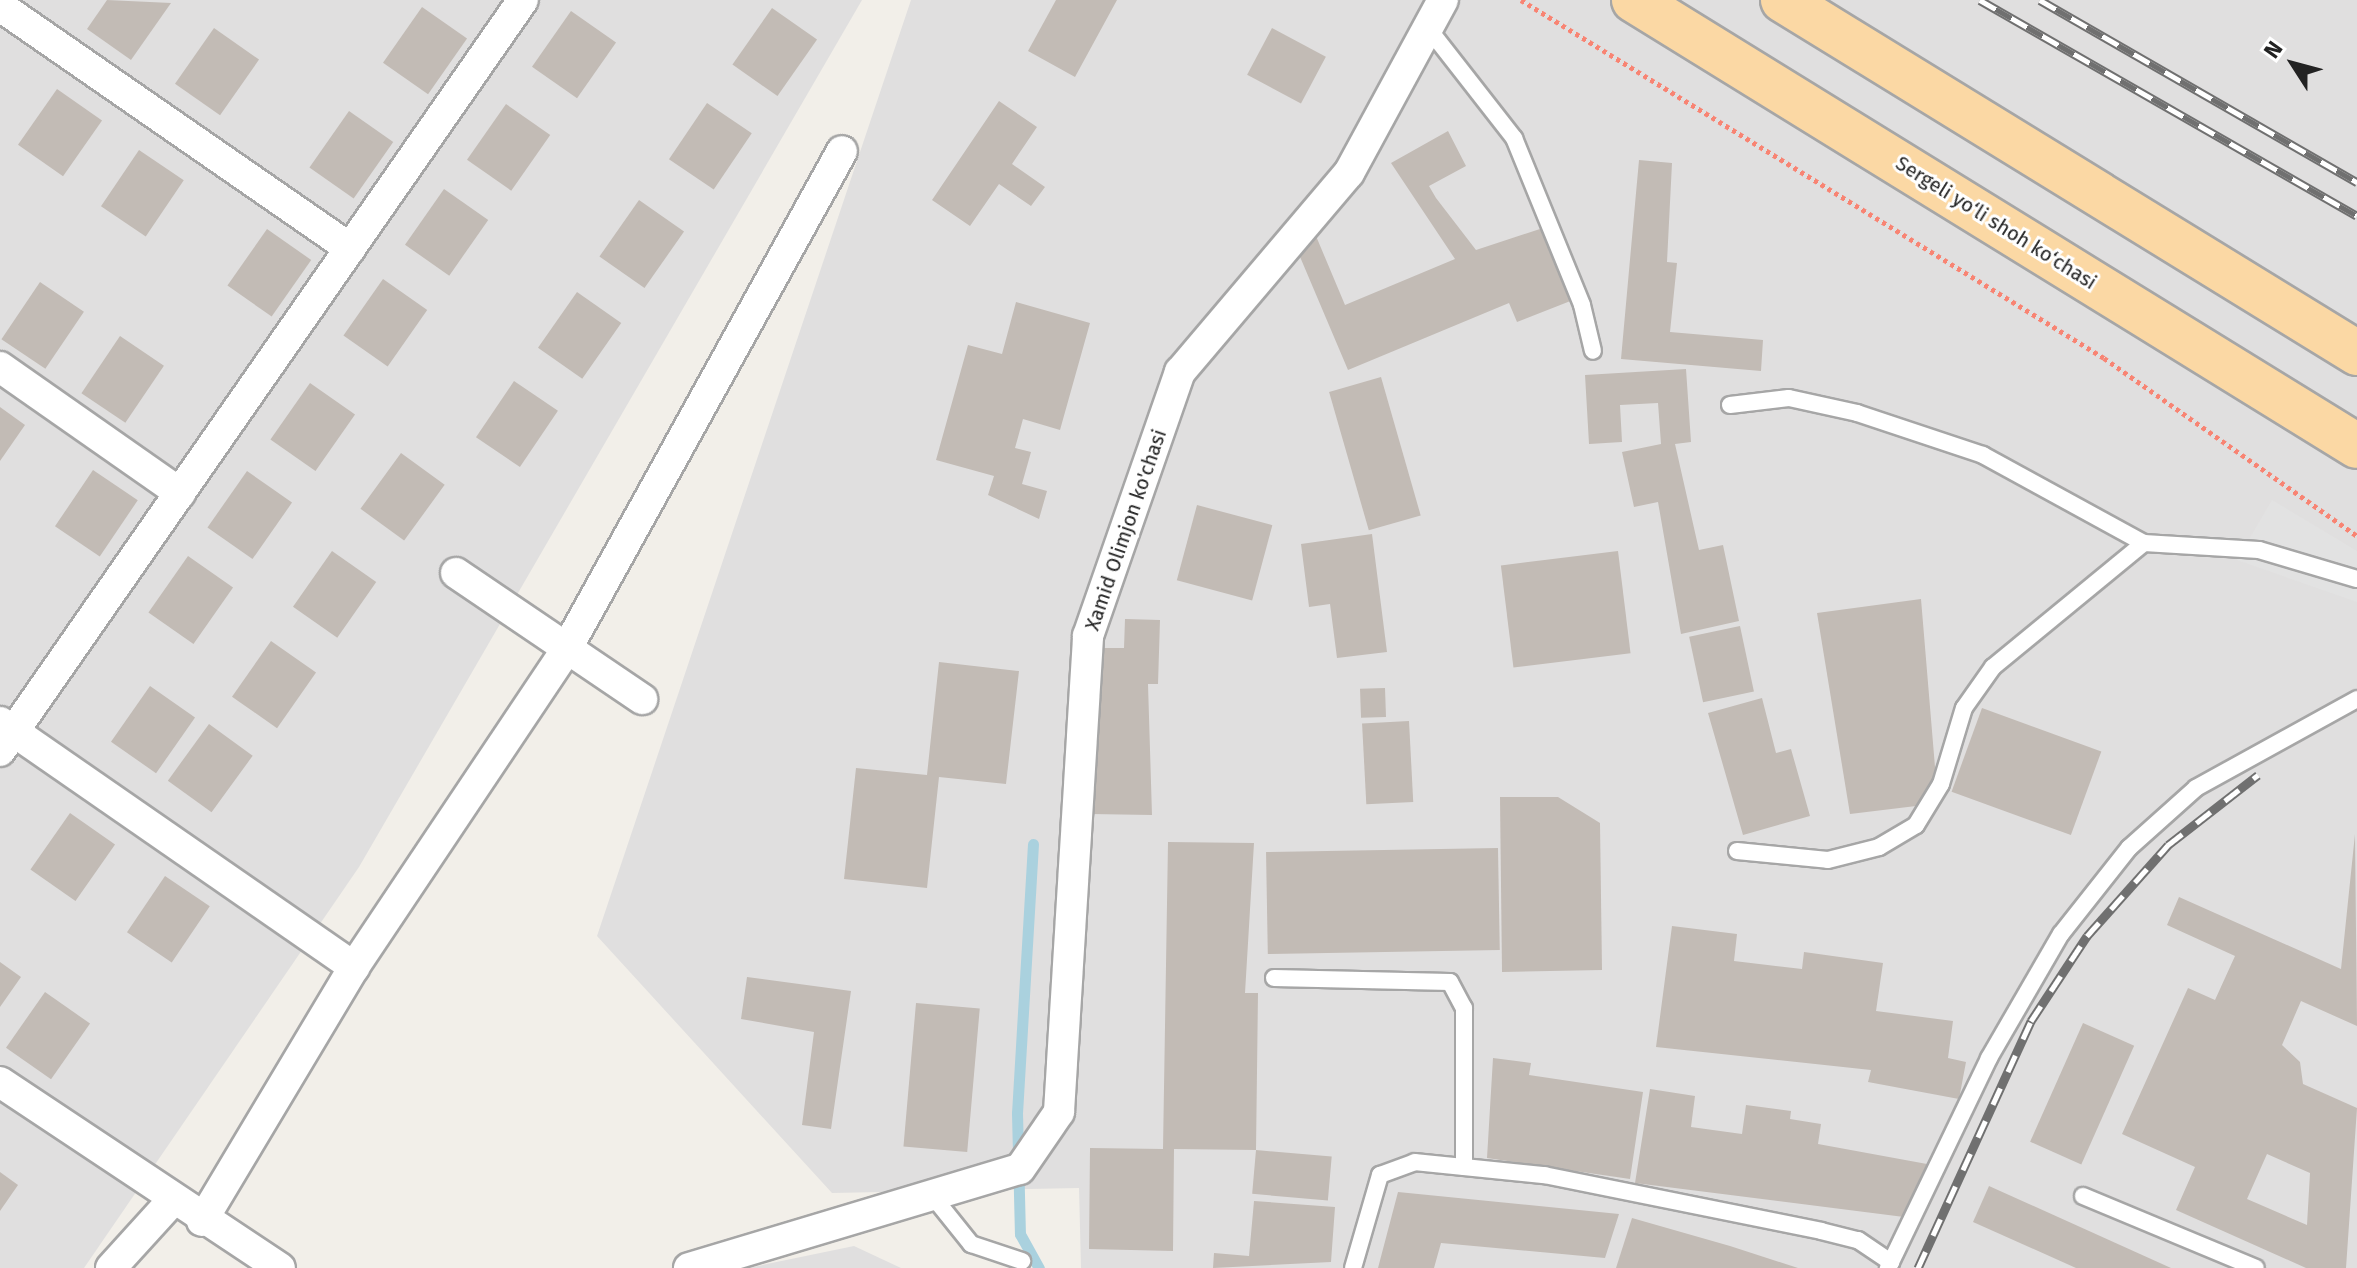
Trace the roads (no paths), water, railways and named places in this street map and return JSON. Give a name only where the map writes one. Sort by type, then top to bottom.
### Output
[{"type":"main road","name":"Sergeli yo‘li shoh ko‘chasi","points":[[1634,0],[2357,446]]},
{"type":"main road","points":[[1783,0],[2357,353]]},
{"type":"street","name":"Xamid Olimjon ko'chasi","points":[[935,1199],[1012,1172],[1059,1112],[1088,636],[1180,372],[1349,173],[1443,0]]},
{"type":"street","points":[[354,967],[5,735],[180,493],[350,248],[512,4]]},
{"type":"street","points":[[0,6],[350,248]]},
{"type":"street","points":[[202,1221],[354,967],[566,650],[842,151]]},
{"type":"street","points":[[0,367],[180,493]]},
{"type":"street","points":[[456,573],[642,699]]},
{"type":"street","points":[[0,1082],[202,1221],[280,1268]]},
{"type":"street","points":[[689,1268],[935,1199]]},
{"type":"street","points":[[111,1268],[172,1201]]},
{"type":"lane","points":[[1428,28],[1514,138],[1582,305],[1593,351]]},
{"type":"lane","points":[[1730,405],[1789,398],[1983,455],[2144,543],[2259,550],[2356,576]]},
{"type":"lane","points":[[1737,851],[1828,860],[1879,847],[1916,825],[1941,784],[1964,708],[1993,667],[2144,543]]},
{"type":"lane","points":[[1353,1268],[1380,1175],[1395,1164],[1544,1175],[1821,1231],[1858,1240],[1889,1265],[1989,1058],[2061,934],[2129,848],[2196,788],[2357,699]]},
{"type":"lane","points":[[1274,978],[1450,982],[1464,1008],[1464,1167]]},
{"type":"lane","points":[[2083,1196],[2256,1268]]},
{"type":"lane","points":[[935,1199],[971,1244],[1022,1261]]},
{"type":"waterway","points":[[1033,844],[1017,1113],[1020,1234],[1039,1268]]},
{"type":"railway","points":[[1980,0],[2357,216]]},
{"type":"railway","points":[[2040,0],[2357,182]]},
{"type":"railway","points":[[1918,1268],[2031,1021],[2087,936],[2168,845],[2258,775]]}]
